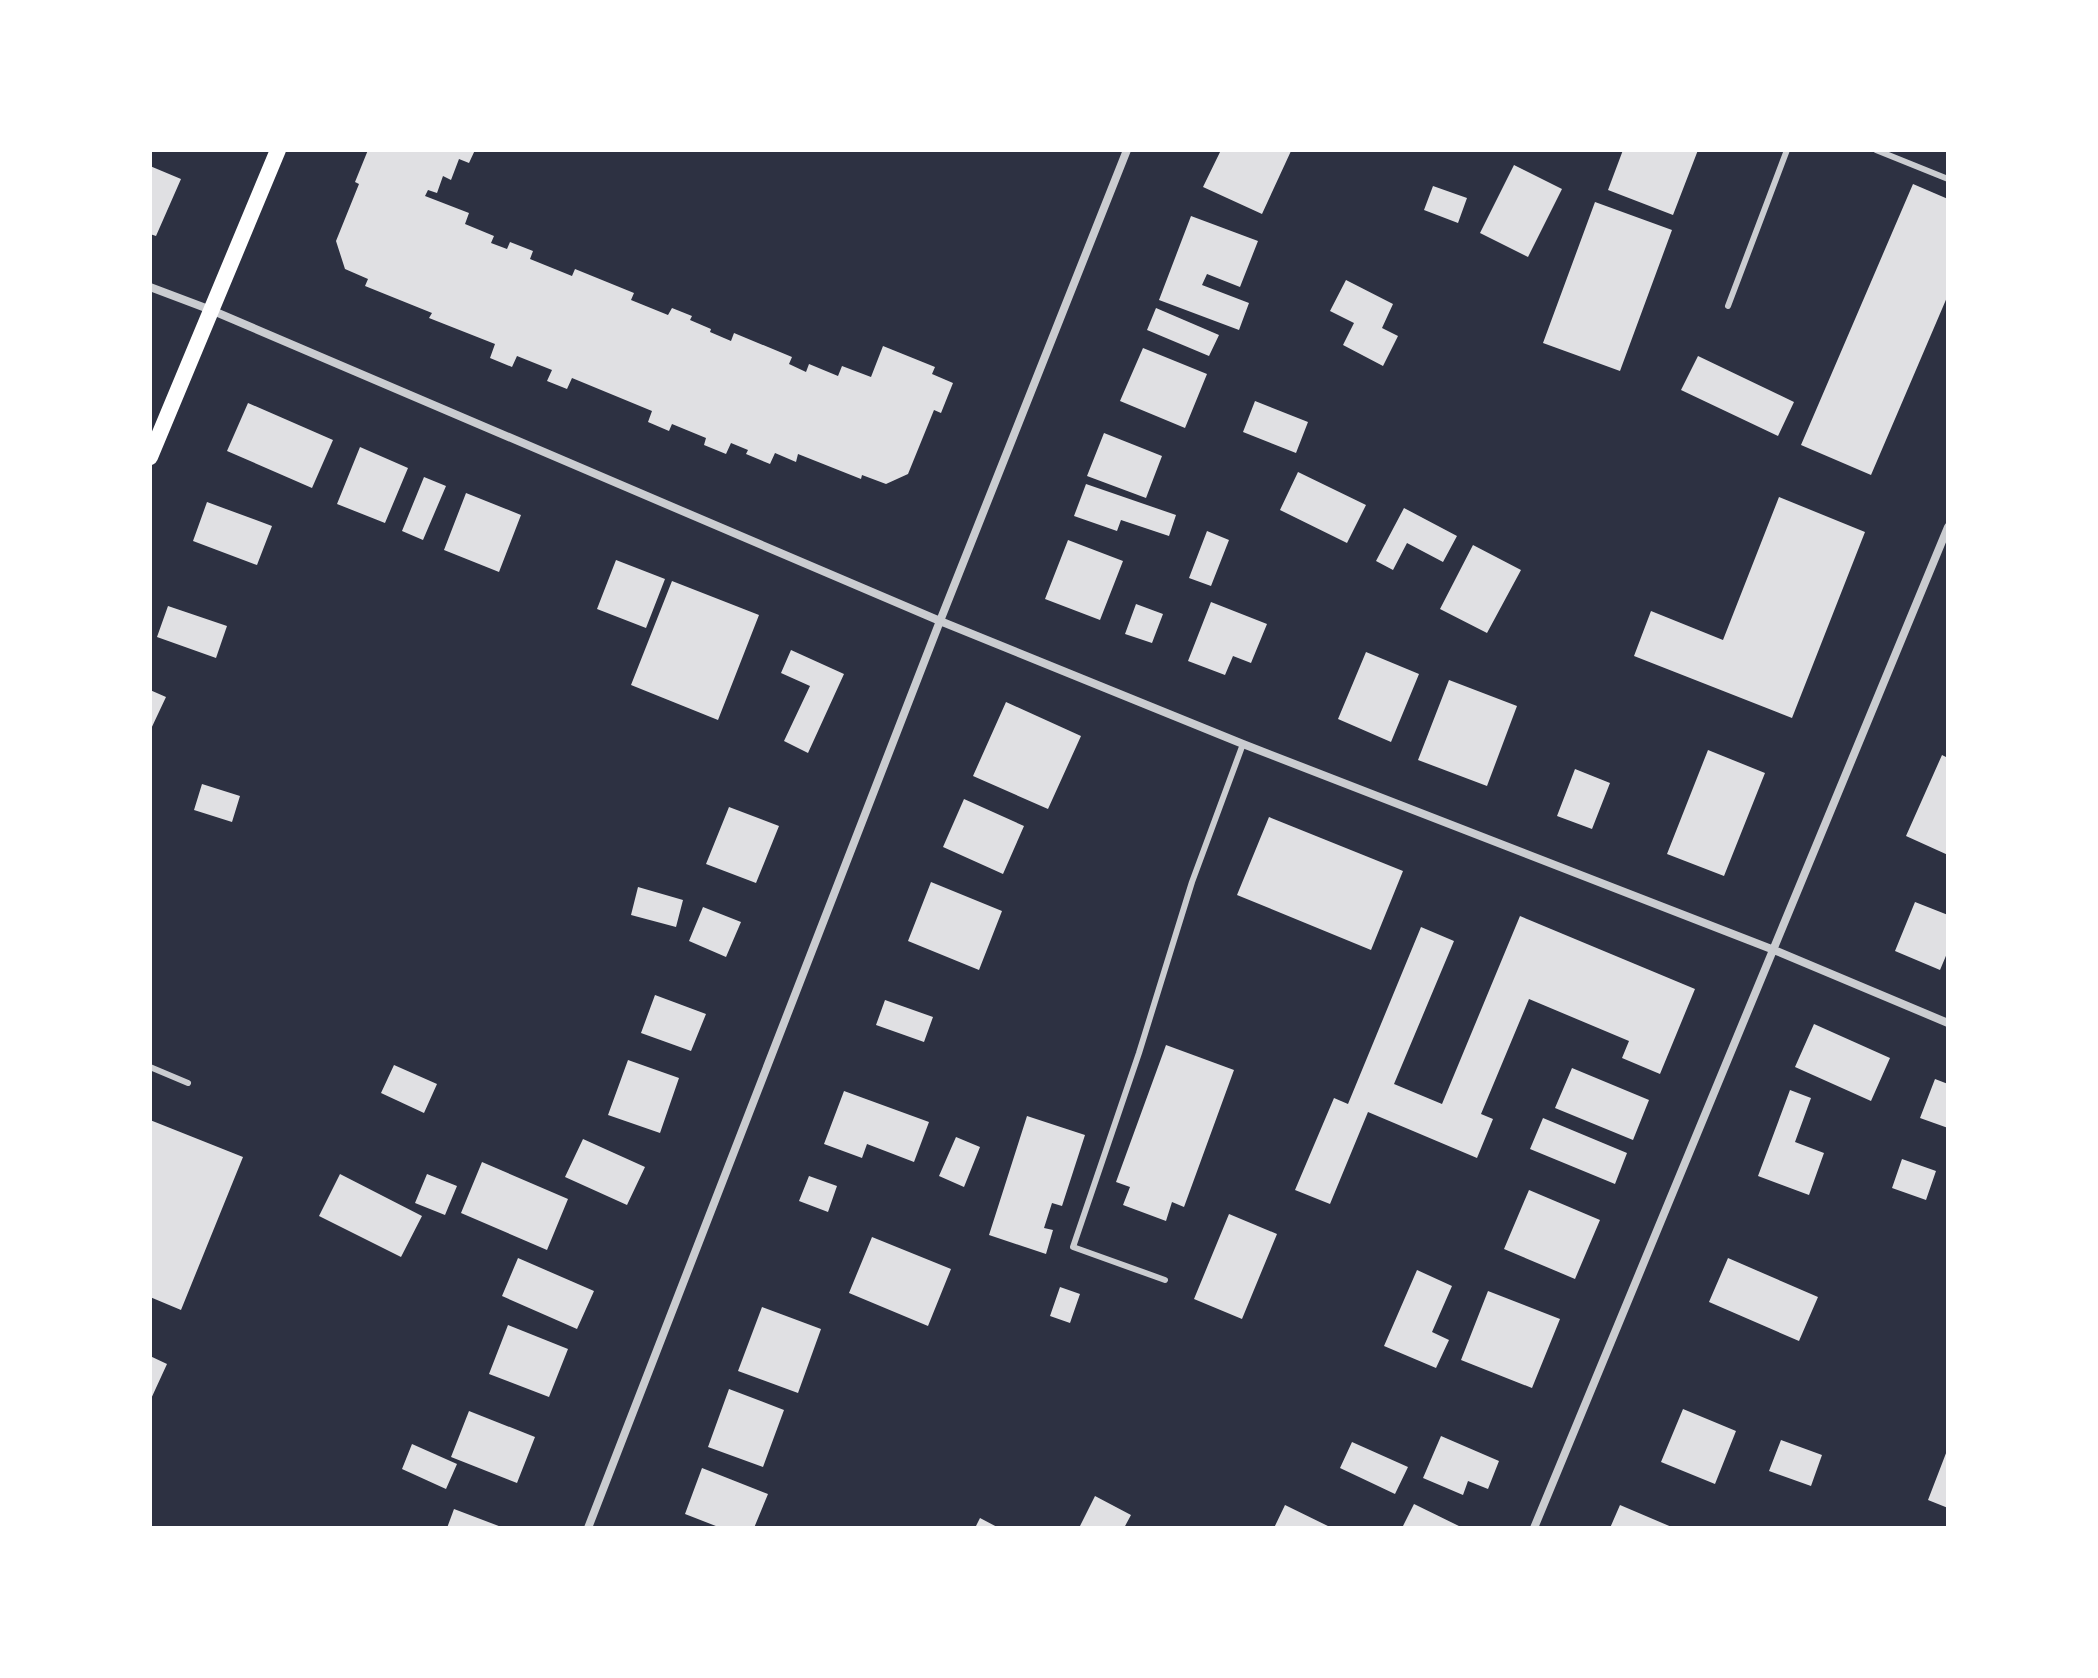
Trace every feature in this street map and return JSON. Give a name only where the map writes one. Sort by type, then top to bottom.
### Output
[{"type":"main road","points":[[150,457],[278,150]]},
{"type":"street","points":[[588,1528],[940,621],[1127,150]]},
{"type":"street","points":[[150,287],[211,310],[940,621],[1243,744],[1774,950],[1948,1023]]},
{"type":"street","points":[[1534,1528],[1948,527]]},
{"type":"lane","points":[[1728,306],[1787,150]]},
{"type":"lane","points":[[1876,150],[1948,179]]},
{"type":"lane","points":[[1165,1280],[1073,1247],[1139,1053],[1192,882],[1243,744]]},
{"type":"lane","points":[[150,1067],[188,1083]]},
{"type":"building","points":[[368,150],[475,150],[469,163],[459,159],[451,180],[443,176],[437,193],[428,190],[425,196],[469,213],[465,224],[494,236],[491,243],[507,249],[510,242],[533,251],[530,259],[572,276],[575,269],[634,293],[631,300],[668,315],[672,308],[692,316],[690,320],[731,341],[734,333],[792,357],[789,364],[806,372],[809,364],[838,376],[842,366],[871,377],[883,346],[935,367],[932,374],[953,383],[941,413],[934,410],[908,474],[886,484],[862,475],[861,479],[798,454],[796,462],[775,453],[770,464],[746,454],[748,450],[731,443],[726,454],[704,445],[706,438],[672,424],[669,431],[648,422],[652,411],[572,378],[567,389],[547,381],[552,370],[517,356],[512,367],[490,358],[495,344],[429,318],[432,313],[365,286],[368,279],[345,269],[336,241],[359,184],[355,182]]},
{"type":"building","points":[[1221,150],[1291,151],[1262,214],[1203,187]]},
{"type":"building","points":[[1623,150],[1698,150],[1673,215],[1608,190]]},
{"type":"building","points":[[1514,165],[1562,189],[1528,257],[1480,233]]},
{"type":"building","points":[[150,166],[181,179],[156,236],[150,234]]},
{"type":"building","points":[[1913,184],[1948,199],[1948,295],[1871,475],[1801,445]]},
{"type":"building","points":[[1433,186],[1467,198],[1458,223],[1424,210]]},
{"type":"building","points":[[1595,202],[1672,230],[1620,371],[1543,343]]},
{"type":"building","points":[[1191,216],[1258,241],[1240,287],[1207,274],[1202,285],[1249,303],[1239,330],[1159,300]]},
{"type":"building","points":[[1346,280],[1393,304],[1382,328],[1398,336],[1383,366],[1343,345],[1354,323],[1330,311]]},
{"type":"building","points":[[1156,308],[1219,335],[1209,356],[1147,330]]},
{"type":"building","points":[[1143,348],[1207,374],[1185,428],[1120,401]]},
{"type":"building","points":[[1698,356],[1794,402],[1778,436],[1681,390]]},
{"type":"building","points":[[1255,401],[1308,422],[1296,453],[1243,432]]},
{"type":"building","points":[[248,403],[333,440],[312,488],[227,451]]},
{"type":"building","points":[[1104,433],[1162,456],[1146,498],[1087,476]]},
{"type":"building","points":[[360,447],[408,468],[385,523],[337,504]]},
{"type":"building","points":[[1298,472],[1366,505],[1347,543],[1280,510]]},
{"type":"building","points":[[424,477],[446,486],[423,540],[402,531]]},
{"type":"building","points":[[1086,484],[1176,515],[1169,536],[1121,520],[1117,531],[1074,516]]},
{"type":"building","points":[[466,493],[521,515],[499,572],[444,550]]},
{"type":"building","points":[[1779,497],[1865,532],[1792,718],[1634,656],[1651,611],[1723,640]]},
{"type":"building","points":[[207,502],[272,526],[257,565],[193,541]]},
{"type":"building","points":[[1404,508],[1457,536],[1443,562],[1407,543],[1393,570],[1376,561]]},
{"type":"building","points":[[1207,531],[1229,540],[1211,586],[1189,578]]},
{"type":"building","points":[[1068,540],[1123,561],[1100,620],[1045,599]]},
{"type":"building","points":[[1473,545],[1521,570],[1487,633],[1440,609]]},
{"type":"building","points":[[616,560],[665,579],[646,628],[597,609]]},
{"type":"building","points":[[672,581],[759,615],[718,720],[631,685]]},
{"type":"building","points":[[1211,602],[1267,624],[1251,663],[1233,656],[1225,675],[1188,661]]},
{"type":"building","points":[[1136,604],[1163,614],[1152,643],[1125,634]]},
{"type":"building","points":[[168,606],[227,626],[216,658],[157,637]]},
{"type":"building","points":[[791,650],[844,674],[808,753],[784,741],[810,686],[781,673]]},
{"type":"building","points":[[1366,652],[1419,674],[1391,742],[1338,719]]},
{"type":"building","points":[[1449,680],[1517,706],[1487,786],[1418,760]]},
{"type":"building","points":[[150,690],[166,697],[150,731]]},
{"type":"building","points":[[1006,702],[1081,736],[1048,809],[973,776]]},
{"type":"building","points":[[1708,750],[1765,773],[1724,876],[1667,854]]},
{"type":"building","points":[[1942,755],[1948,758],[1948,855],[1906,836]]},
{"type":"building","points":[[1575,769],[1610,783],[1592,829],[1557,816]]},
{"type":"building","points":[[202,784],[240,796],[232,822],[194,810]]},
{"type":"building","points":[[964,799],[1024,826],[1003,874],[943,847]]},
{"type":"building","points":[[729,807],[779,826],[756,883],[706,864]]},
{"type":"building","points":[[1269,817],[1403,871],[1371,950],[1237,895]]},
{"type":"building","points":[[931,882],[1002,911],[979,970],[908,941]]},
{"type":"building","points":[[638,887],[683,900],[676,927],[631,915]]},
{"type":"building","points":[[1915,902],[1948,915],[1948,951],[1940,970],[1895,951]]},
{"type":"building","points":[[703,907],[741,922],[726,957],[689,941]]},
{"type":"building","points":[[1520,916],[1695,989],[1660,1074],[1622,1058],[1629,1041],[1529,999],[1481,1114],[1493,1119],[1477,1158],[1368,1112],[1330,1204],[1295,1190],[1334,1098],[1348,1104],[1421,927],[1454,941],[1394,1084],[1442,1104]]},
{"type":"building","points":[[655,995],[706,1014],[691,1051],[641,1033]]},
{"type":"building","points":[[885,1000],[933,1017],[924,1042],[876,1025]]},
{"type":"building","points":[[1814,1024],[1890,1058],[1871,1101],[1795,1067]]},
{"type":"building","points":[[1166,1045],[1234,1070],[1184,1207],[1172,1202],[1166,1221],[1123,1205],[1130,1187],[1116,1182]]},
{"type":"building","points":[[628,1060],[679,1078],[660,1133],[608,1115]]},
{"type":"building","points":[[394,1065],[437,1084],[424,1113],[381,1093]]},
{"type":"building","points":[[1572,1068],[1649,1100],[1633,1140],[1555,1108]]},
{"type":"building","points":[[1935,1079],[1948,1084],[1948,1128],[1920,1118]]},
{"type":"building","points":[[1790,1090],[1811,1098],[1795,1142],[1824,1153],[1809,1195],[1758,1176]]},
{"type":"building","points":[[844,1091],[929,1122],[914,1162],[867,1144],[862,1158],[824,1144]]},
{"type":"building","points":[[1027,1116],[1085,1135],[1062,1206],[1052,1203],[1044,1228],[1053,1230],[1046,1254],[989,1235]]},
{"type":"building","points":[[1543,1118],[1627,1153],[1615,1184],[1530,1149]]},
{"type":"building","points":[[150,1120],[243,1157],[181,1310],[150,1297]]},
{"type":"building","points":[[956,1137],[980,1147],[964,1187],[939,1176]]},
{"type":"building","points":[[583,1139],[645,1167],[627,1205],[565,1177]]},
{"type":"building","points":[[1902,1159],[1936,1171],[1926,1200],[1892,1188]]},
{"type":"building","points":[[482,1162],[568,1199],[547,1250],[461,1213]]},
{"type":"building","points":[[340,1174],[422,1216],[401,1257],[319,1216]]},
{"type":"building","points":[[427,1174],[457,1186],[445,1215],[415,1203]]},
{"type":"building","points":[[809,1176],[837,1186],[828,1212],[799,1201]]},
{"type":"building","points":[[1529,1190],[1600,1220],[1575,1279],[1504,1249]]},
{"type":"building","points":[[1229,1214],[1277,1234],[1242,1319],[1194,1299]]},
{"type":"building","points":[[872,1237],[951,1269],[928,1326],[849,1293]]},
{"type":"building","points":[[518,1258],[594,1291],[577,1329],[502,1296]]},
{"type":"building","points":[[1728,1258],[1818,1297],[1799,1341],[1709,1302]]},
{"type":"building","points":[[1417,1270],[1452,1286],[1432,1332],[1449,1340],[1436,1368],[1384,1346]]},
{"type":"building","points":[[1060,1287],[1080,1294],[1070,1323],[1050,1316]]},
{"type":"building","points":[[1488,1291],[1560,1319],[1532,1388],[1461,1360]]},
{"type":"building","points":[[762,1307],[821,1329],[798,1393],[738,1371]]},
{"type":"building","points":[[508,1325],[568,1349],[549,1397],[489,1374]]},
{"type":"building","points":[[150,1356],[167,1364],[150,1401]]},
{"type":"building","points":[[729,1389],[784,1410],[763,1467],[708,1447]]},
{"type":"building","points":[[1683,1409],[1736,1431],[1715,1484],[1661,1462]]},
{"type":"building","points":[[469,1411],[535,1437],[517,1483],[451,1457]]},
{"type":"building","points":[[1441,1436],[1499,1461],[1488,1489],[1468,1481],[1463,1495],[1423,1478]]},
{"type":"building","points":[[1781,1440],[1822,1455],[1811,1486],[1769,1471]]},
{"type":"building","points":[[1352,1442],[1408,1467],[1395,1494],[1340,1468]]},
{"type":"building","points":[[412,1444],[457,1464],[446,1489],[402,1469]]},
{"type":"building","points":[[1948,1448],[1948,1508],[1928,1500]]},
{"type":"building","points":[[702,1468],[768,1494],[754,1528],[721,1528],[685,1514]]},
{"type":"building","points":[[1095,1496],[1131,1515],[1124,1528],[1079,1528]]},
{"type":"building","points":[[1414,1504],[1463,1528],[1402,1528]]},
{"type":"building","points":[[1285,1505],[1332,1528],[1274,1528]]},
{"type":"building","points":[[1620,1505],[1674,1528],[1610,1528]]},
{"type":"building","points":[[454,1509],[504,1528],[447,1528]]},
{"type":"building","points":[[980,1518],[999,1528],[975,1528]]}]
